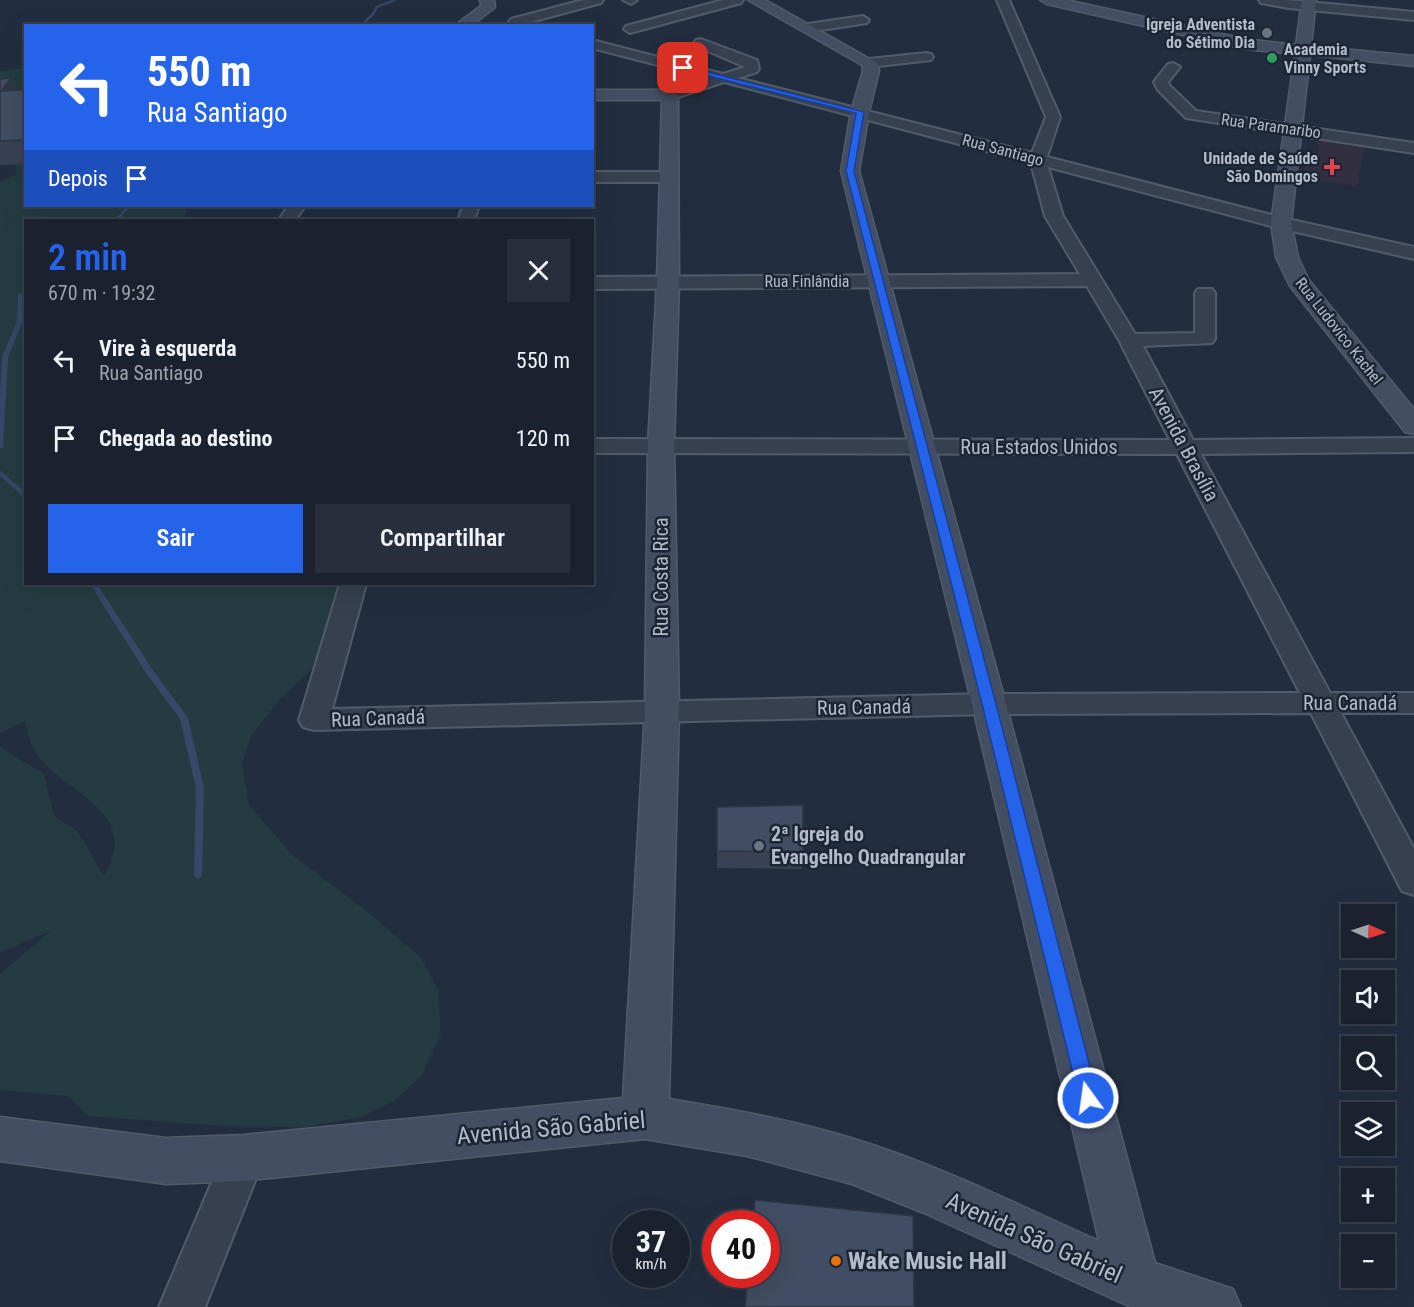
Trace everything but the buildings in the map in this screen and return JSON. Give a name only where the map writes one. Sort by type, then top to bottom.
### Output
[{"type":"street","points":[[466,24],[499,11],[597,0]]},
{"type":"street","points":[[630,29],[737,0]]},
{"type":"street","points":[[755,0],[868,63],[926,57]]},
{"type":"street","points":[[1003,0],[1053,117],[1038,159]]},
{"type":"street","points":[[1047,0],[1245,44],[1414,62]]},
{"type":"street","points":[[1265,0],[1414,16]]},
{"type":"street","name":"Rua Ludovico Kachel","points":[[1307,3],[1281,223],[1287,257],[1298,281],[1414,426]]},
{"type":"street","points":[[499,11],[524,24]]},
{"type":"street","points":[[808,28],[863,20]]},
{"type":"street","points":[[594,95],[670,95],[752,69],[752,63],[701,43]]},
{"type":"street","name":"Rua Santiago","points":[[594,45],[1281,223],[1414,254]]},
{"type":"street","points":[[594,53],[620,52]]},
{"type":"street","points":[[868,63],[871,71],[860,112],[850,171],[989,704],[1135,1283]]},
{"type":"street","name":"Rua Paramaribo","points":[[1173,67],[1161,81],[1163,87],[1191,115],[1414,148]]},
{"type":"street","name":"Rua Costa Rica","points":[[645,1117],[662,711],[661,446],[668,282],[670,95]]},
{"type":"street","name":"Avenida Brasília","points":[[1038,159],[1054,216],[1129,340],[1414,881]]},
{"type":"street","points":[[594,177],[670,177]]},
{"type":"street","name":"Rua Finlândia","points":[[594,282],[1094,280]]},
{"type":"street","points":[[1129,340],[1205,339],[1205,292]]},
{"type":"street","name":"Rua Estados Unidos","points":[[594,446],[1414,445]]},
{"type":"street","name":"Rua Canadá","points":[[353,585],[314,720],[989,704],[1414,703]]},
{"type":"street","name":"Avenida São Gabriel","points":[[0,1139],[166,1161],[243,1158],[645,1117],[747,1134],[852,1161],[940,1195],[1135,1283],[1215,1307]]},
{"type":"street","points":[[182,1307],[243,1158]]},
{"type":"shaded area","name":"Unidade de Saúde São Domingos","points":[[1321,139],[1365,145],[1357,186],[1302,178],[1306,155],[1317,156],[1319,146],[1317,143]]},
{"type":"green space","points":[[24,68],[24,207],[188,207],[184,219],[24,219],[24,585],[344,585],[352,602],[334,648],[278,701],[251,736],[242,765],[249,805],[291,854],[369,913],[421,958],[438,990],[441,1034],[421,1076],[394,1101],[361,1117],[305,1127],[224,1126],[88,1116],[68,1096],[0,1090],[0,974],[51,931],[0,952],[0,747],[44,774],[54,816],[77,831],[104,876],[113,855],[114,838],[109,823],[100,810],[39,757],[31,743],[25,721],[0,733],[0,182],[15,175],[16,168],[0,150],[0,71]]},
{"type":"waterway","points":[[362,24],[377,7],[395,0]]},
{"type":"waterway","points":[[117,219],[128,207]]},
{"type":"waterway","points":[[0,447],[5,357],[20,321],[21,294],[24,293]]},
{"type":"waterway","points":[[0,473],[24,495]]},
{"type":"waterway","points":[[95,585],[149,671],[184,718],[200,788],[198,875]]},
{"type":"place","name":"Igreja Adventista do Sétimo Dia","points":[[1267,33]]},
{"type":"place","name":"Academia Vinny Sports","points":[[1272,58]]},
{"type":"place","name":"Unidade de Saúde São Domingos","points":[[1332,167]]},
{"type":"place","name":"2ª Igreja do Evangelho Quadrangular","points":[[759,846]]},
{"type":"place","name":"Wake Music Hall","points":[[836,1261]]},
{"type":"route","points":[[683,68],[860,112],[850,171],[989,704],[1088,1098]]}]
